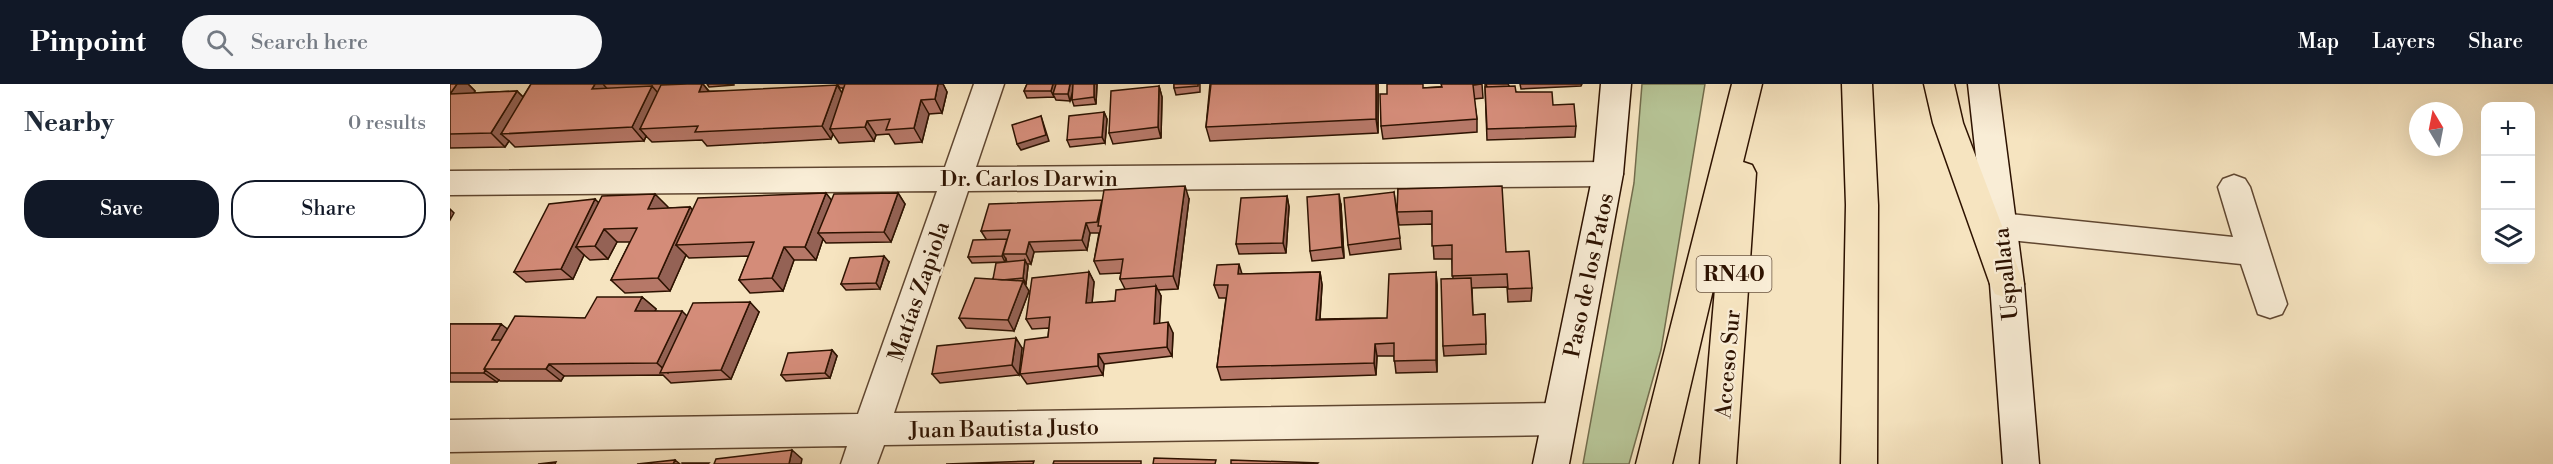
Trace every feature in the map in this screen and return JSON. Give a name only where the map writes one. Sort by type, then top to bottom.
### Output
[{"type":"highway","points":[[1654,464],[1747,84]]},
{"type":"highway","name":"Acceso Sur","points":[[1718,464],[1747,84]]},
{"type":"highway","points":[[1857,84],[1862,205],[1859,464]]},
{"type":"highway","points":[[1939,84],[1948,123],[2007,284]]},
{"type":"street","name":"Matías Zapiola","points":[[859,464],[989,84]]},
{"type":"street","name":"Paso de los Patos","points":[[1551,464],[1558,419],[1608,174],[1616,84]]},
{"type":"street","name":"Uspallata","points":[[1983,84],[2007,284],[2021,464]]},
{"type":"street","name":"Dr. Carlos Darwin","points":[[450,183],[1608,174]]},
{"type":"street","points":[[2234,187],[2270,304]]},
{"type":"street","points":[[2000,226],[2254,252]]},
{"type":"street","name":"Juan Bautista Justo","points":[[450,436],[1558,419]]},
{"type":"green space","points":[[1642,84],[1705,84],[1661,350],[1629,464],[1583,464],[1634,183]]},
{"type":"building","points":[[450,84],[457,84],[450,94]]},
{"type":"building","points":[[531,84],[595,84],[592,89],[652,86],[632,127],[501,134]]},
{"type":"building","points":[[702,84],[699,92],[837,85],[822,126],[695,132],[698,126],[640,129],[661,85]]},
{"type":"building","points":[[845,84],[938,84],[935,99],[921,100],[914,128],[886,130],[890,119],[867,121],[865,127],[830,129]]},
{"type":"building","points":[[1027,84],[1053,84],[1051,91],[1024,91]]},
{"type":"building","points":[[1056,84],[1070,84],[1068,94],[1053,94]]},
{"type":"building","points":[[1073,84],[1094,84],[1094,97],[1072,100]]},
{"type":"building","points":[[1174,84],[1198,84],[1198,86],[1174,88]]},
{"type":"building","points":[[1211,84],[1376,84],[1376,119],[1206,127]]},
{"type":"building","points":[[1387,84],[1423,84],[1423,88],[1442,87],[1441,84],[1482,84],[1473,85],[1477,119],[1381,126],[1380,94],[1387,94]]},
{"type":"building","points":[[1486,84],[1508,84],[1509,86],[1487,87]]},
{"type":"building","points":[[1159,86],[1158,127],[1109,133],[1111,91]]},
{"type":"building","points":[[1515,86],[1516,92],[1552,92],[1553,105],[1574,104],[1576,126],[1487,129],[1485,87]]},
{"type":"building","points":[[517,91],[491,133],[450,134],[450,94]]},
{"type":"building","points":[[1104,112],[1102,137],[1067,140],[1069,116]]},
{"type":"building","points":[[1041,116],[1046,135],[1017,144],[1012,125]]},
{"type":"building","points":[[1185,186],[1173,276],[1120,279],[1123,259],[1094,261],[1101,226],[1098,226],[1104,190]]},
{"type":"building","points":[[1502,186],[1506,252],[1529,251],[1532,288],[1508,289],[1507,274],[1452,276],[1452,245],[1432,246],[1432,211],[1397,212],[1398,189]]},
{"type":"building","points":[[1394,192],[1400,238],[1348,245],[1344,198]]},
{"type":"building","points":[[826,193],[805,247],[784,247],[772,278],[739,280],[754,242],[676,245],[698,198]]},
{"type":"building","points":[[898,193],[884,232],[818,233],[834,194]]},
{"type":"building","points":[[655,194],[648,209],[690,207],[658,278],[611,280],[637,228],[604,229],[595,246],[576,247],[602,196]]},
{"type":"building","points":[[1339,194],[1342,247],[1310,251],[1307,197]]},
{"type":"building","points":[[1287,196],[1283,243],[1236,244],[1241,198]]},
{"type":"building","points":[[595,199],[561,269],[514,272],[549,204]]},
{"type":"building","points":[[1102,200],[1097,222],[1086,223],[1082,240],[1029,242],[1026,254],[1003,254],[1010,230],[981,231],[989,204]]},
{"type":"building","points":[[1007,239],[1002,256],[968,257],[973,240]]},
{"type":"building","points":[[884,256],[876,283],[841,284],[850,258]]},
{"type":"building","points":[[1025,260],[1023,278],[993,279],[996,263]]},
{"type":"building","points":[[1239,264],[1238,274],[1320,272],[1316,320],[1387,318],[1389,274],[1436,272],[1436,360],[1394,361],[1394,343],[1375,344],[1374,363],[1217,367],[1228,285],[1214,285],[1217,265]]},
{"type":"building","points":[[1089,272],[1086,303],[1115,301],[1116,290],[1156,286],[1154,324],[1168,322],[1167,347],[1098,354],[1098,366],[1020,374],[1025,340],[1048,337],[1050,317],[1026,319],[1032,278]]},
{"type":"building","points":[[975,278],[1023,281],[1008,320],[959,318]]},
{"type":"building","points":[[1471,278],[1473,315],[1485,314],[1486,344],[1443,346],[1441,279]]},
{"type":"building","points":[[597,297],[642,297],[635,311],[682,311],[657,363],[549,364],[546,369],[484,369],[515,316],[585,318]]},
{"type":"building","points":[[750,302],[721,370],[660,373],[693,303]]},
{"type":"building","points":[[450,324],[501,324],[492,340],[501,340],[484,369],[484,373],[450,373]]},
{"type":"building","points":[[1016,338],[1012,365],[932,374],[937,346]]},
{"type":"building","points":[[832,350],[825,373],[781,375],[788,353]]},
{"type":"building","points":[[792,450],[789,464],[714,464],[716,459]]},
{"type":"building","points":[[1154,458],[1216,460],[1215,464],[1153,464]]},
{"type":"building","points":[[675,460],[673,464],[637,464]]},
{"type":"building","points":[[1231,460],[1318,463],[1231,464]]},
{"type":"building","points":[[1034,461],[1033,464],[946,464]]},
{"type":"building","points":[[1054,461],[1141,461],[1141,464],[1053,464]]},
{"type":"building","points":[[682,463],[709,463],[682,464]]}]
